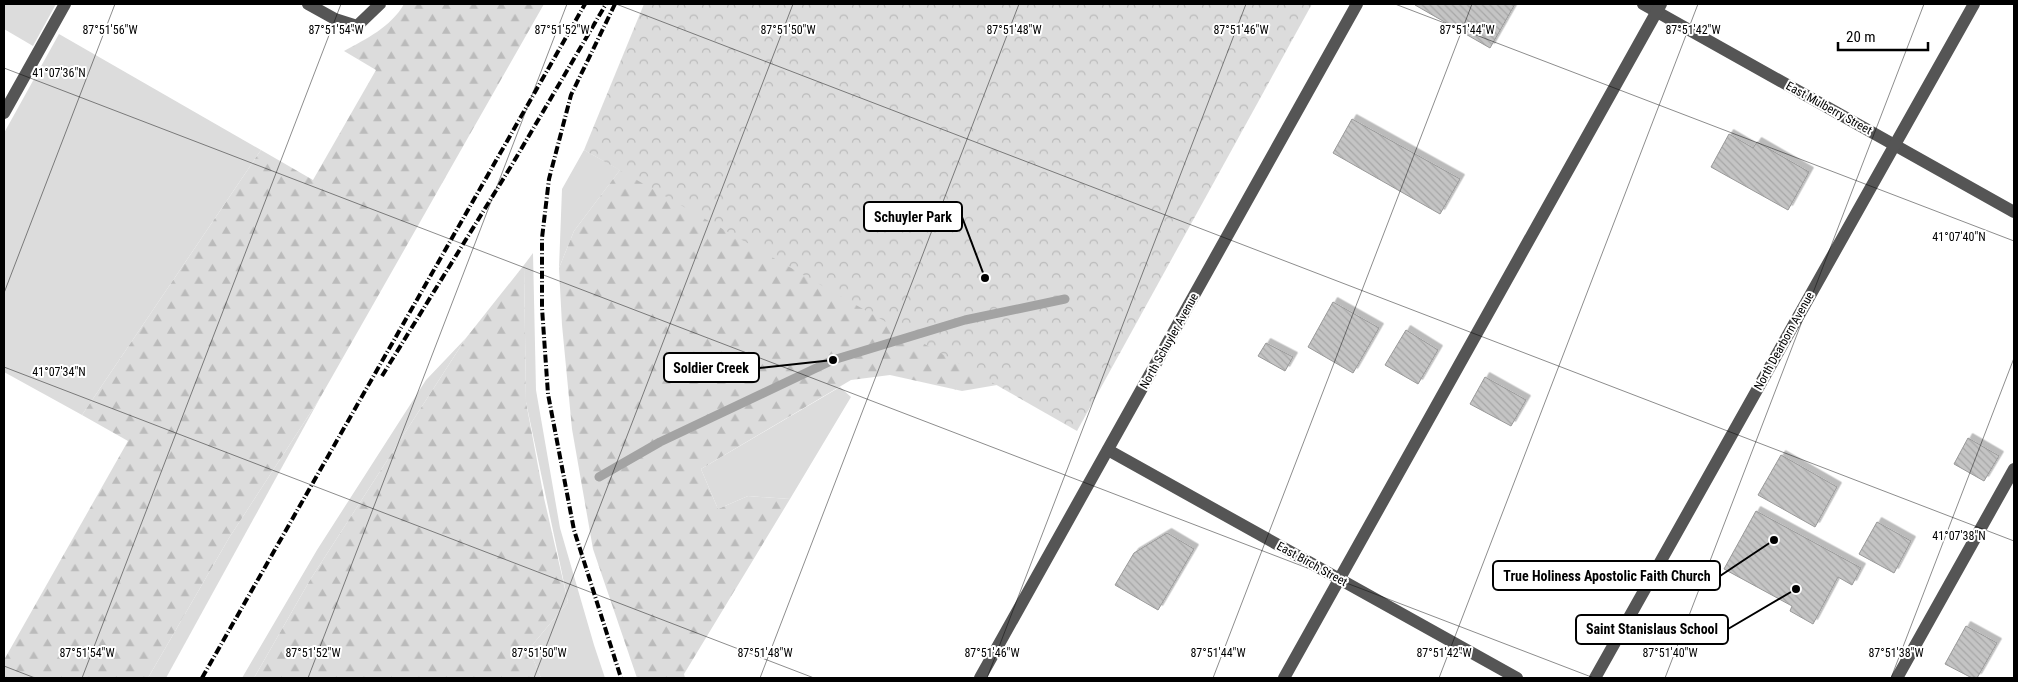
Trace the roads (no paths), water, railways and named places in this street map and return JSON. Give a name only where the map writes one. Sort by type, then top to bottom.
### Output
[{"type":"street","points":[[4,113],[65,4]]},
{"type":"street","points":[[308,4],[335,19],[357,26],[380,4]]},
{"type":"street","name":"North Schuyler Avenue","points":[[980,678],[1357,4]]},
{"type":"street","name":"East Mulberry Street","points":[[1643,4],[1659,8],[2014,212]]},
{"type":"street","name":"North Dearborn Avenue","points":[[1595,678],[1974,4]]},
{"type":"street","points":[[1284,678],[1659,8]]},
{"type":"street","name":"East Birch Street","points":[[1108,450],[1517,678]]},
{"type":"street","points":[[1898,678],[2014,469]]},
{"type":"waterway","points":[[599,477],[660,442],[833,360],[965,320],[1065,299]]},
{"type":"railway","points":[[202,678],[585,4]]},
{"type":"railway","points":[[382,376],[513,163],[606,4]]},
{"type":"railway","points":[[615,4],[571,95],[549,179],[542,238],[542,308],[548,394],[574,530],[621,678]]},
{"type":"place","name":"Schuyler Park","points":[[985,278]]},
{"type":"place","name":"Soldier Creek","points":[[833,360]]},
{"type":"place","name":"True Holiness Apostolic Faith Church","points":[[1774,540]]},
{"type":"place","name":"Saint Stanislaus School","points":[[1796,589]]}]
